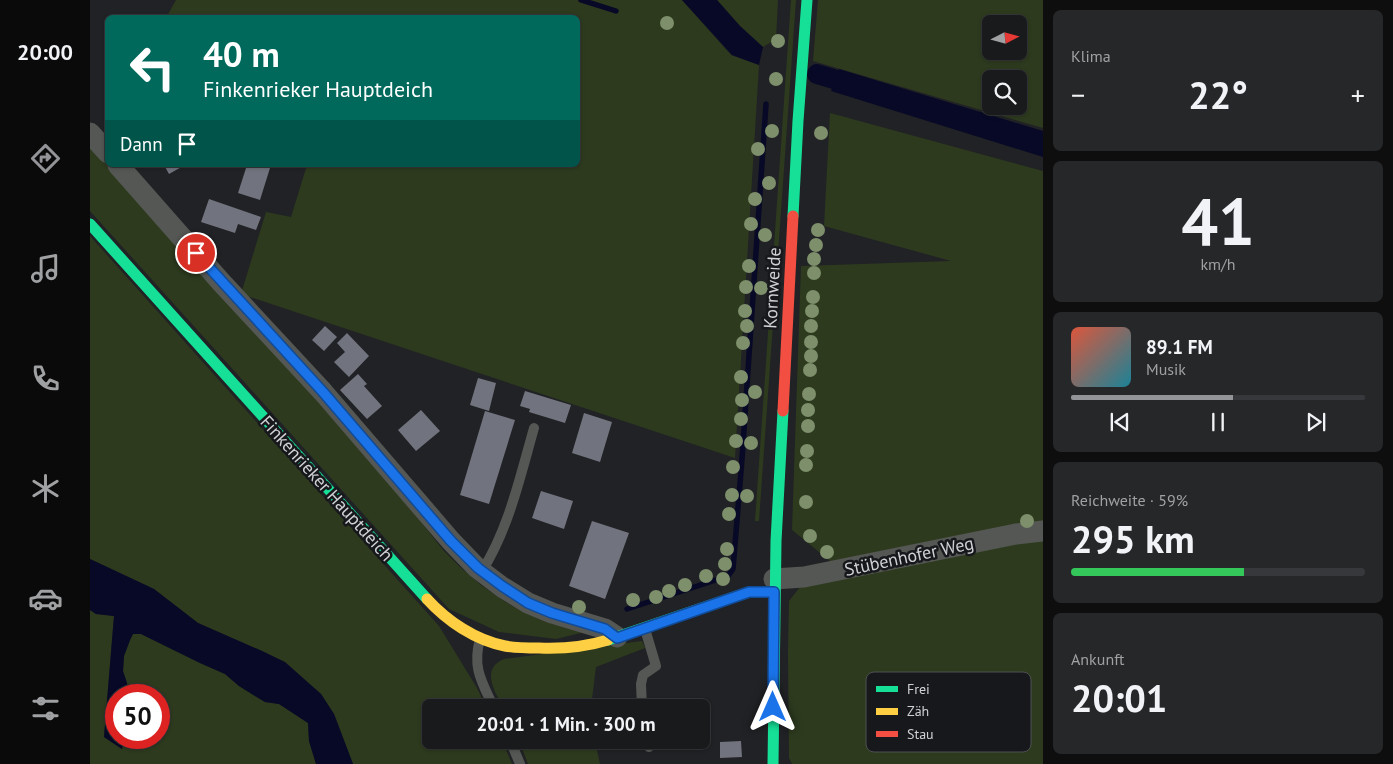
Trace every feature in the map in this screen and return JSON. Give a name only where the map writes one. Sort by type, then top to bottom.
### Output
[{"type":"street","name":"Kornweide","points":[[773,764],[774,585],[797,141],[807,0]]},
{"type":"street","points":[[90,133],[105,149]]},
{"type":"street","points":[[120,167],[221,282],[323,392],[451,541],[482,571],[528,603],[552,613],[605,629],[617,638]]},
{"type":"street","name":"Finkenrieker Hauptdeich","points":[[90,224],[437,610],[452,622],[480,638],[504,646],[522,648],[561,649],[592,645],[774,585]]},
{"type":"street","name":"Stübenhofer Weg","points":[[774,585],[804,577],[1016,534],[1043,531]]},
{"type":"lane","points":[[482,571],[489,561],[505,526],[534,428]]},
{"type":"lane","points":[[642,699],[641,684],[644,674],[656,666],[644,628]]},
{"type":"lane","points":[[480,638],[476,657],[478,672],[490,699]]},
{"type":"lane","points":[[514,749],[520,764]]},
{"type":"green space","points":[[176,0],[682,0],[731,55],[759,65],[735,458],[241,294],[266,212],[291,217],[306,167],[580,167],[580,15],[168,15]]},
{"type":"green space","points":[[717,0],[778,0],[776,39],[763,47],[740,26]]},
{"type":"green space","points":[[791,0],[796,0],[759,521],[755,521]]},
{"type":"green space","points":[[818,0],[1043,0],[1043,128],[998,115],[1027,115],[1027,70],[982,70],[982,110],[813,61]]},
{"type":"green space","points":[[830,113],[1043,171],[1043,524],[835,565],[792,530],[801,266],[951,261],[824,226]]},
{"type":"green space","points":[[90,139],[105,157],[105,167],[115,167],[390,482],[443,550],[459,566],[481,585],[523,612],[589,631],[556,639],[499,632],[449,609],[90,211]]},
{"type":"green space","points":[[90,236],[439,626],[482,699],[422,699],[422,749],[506,749],[512,764],[353,764],[334,714],[321,694],[285,663],[198,623],[154,589],[90,559]]},
{"type":"green space","points":[[1043,540],[1043,764],[792,764],[789,758],[789,601],[800,587],[1018,543]]},
{"type":"green space","points":[[90,610],[96,614],[114,616],[108,684],[105,684],[105,749],[170,749],[170,684],[127,684],[123,671],[124,656],[130,640],[133,634],[141,634],[225,674],[239,686],[265,702],[279,704],[308,723],[309,741],[316,764],[90,764]]},
{"type":"green space","points":[[642,641],[645,648],[596,667],[592,699],[498,699],[493,688],[491,675],[497,663],[504,659]]},
{"type":"green space","points":[[522,749],[597,749],[600,764],[528,764]]},
{"type":"water","points":[[682,0],[717,0],[740,26],[763,47],[759,65],[732,55]]},
{"type":"water","points":[[839,69],[982,112],[982,115],[990,115],[1043,131],[1043,157],[831,91]]},
{"type":"water","points":[[90,559],[154,589],[198,623],[285,662],[321,694],[334,714],[353,764],[316,764],[309,741],[308,723],[279,704],[265,702],[239,686],[225,674],[141,634],[133,634],[124,656],[123,671],[127,684],[108,684],[114,616],[96,614],[90,610]]},
{"type":"building","points":[[165,167],[181,167],[169,174]]},
{"type":"building","points":[[246,167],[270,168],[260,200],[238,193]]},
{"type":"building","points":[[209,199],[261,217],[256,230],[238,224],[235,233],[201,222]]},
{"type":"building","points":[[325,326],[337,337],[324,351],[312,340]]},
{"type":"building","points":[[347,333],[369,356],[349,377],[334,362],[345,352],[337,343]]},
{"type":"building","points":[[358,374],[367,384],[364,386],[382,406],[367,419],[340,390]]},
{"type":"building","points":[[478,378],[496,383],[489,411],[470,405]]},
{"type":"building","points":[[525,391],[571,405],[565,423],[529,412],[530,409],[520,406]]},
{"type":"building","points":[[421,410],[440,431],[416,451],[398,430]]},
{"type":"building","points":[[485,411],[515,420],[489,504],[460,495]]},
{"type":"building","points":[[584,413],[612,422],[600,462],[572,453]]},
{"type":"building","points":[[541,491],[573,501],[564,529],[532,518]]},
{"type":"building","points":[[592,521],[629,533],[605,599],[569,586]]},
{"type":"building","points":[[741,741],[742,757],[720,758],[720,742]]},
{"type":"waterway","points":[[581,0],[616,11]]},
{"type":"waterway","points":[[817,74],[860,87]]},
{"type":"waterway","points":[[627,609],[728,576],[733,569],[766,104]]},
{"type":"traffic: fast","points":[[793,216],[807,0]]},
{"type":"traffic: fast","points":[[90,224],[427,599]]},
{"type":"traffic: fast","points":[[773,764],[776,541],[783,411]]},
{"type":"traffic: fast","points":[[608,640],[749,592],[774,592]]},
{"type":"traffic: slow","points":[[427,599],[443,615],[462,629],[483,639],[505,646],[565,648],[608,640]]},
{"type":"traffic: jam","points":[[783,411],[793,216]]},
{"type":"route","points":[[196,253],[323,392],[411,497],[451,541],[478,568],[528,603],[552,613],[605,629],[617,638],[749,592],[774,592],[773,707]]}]
